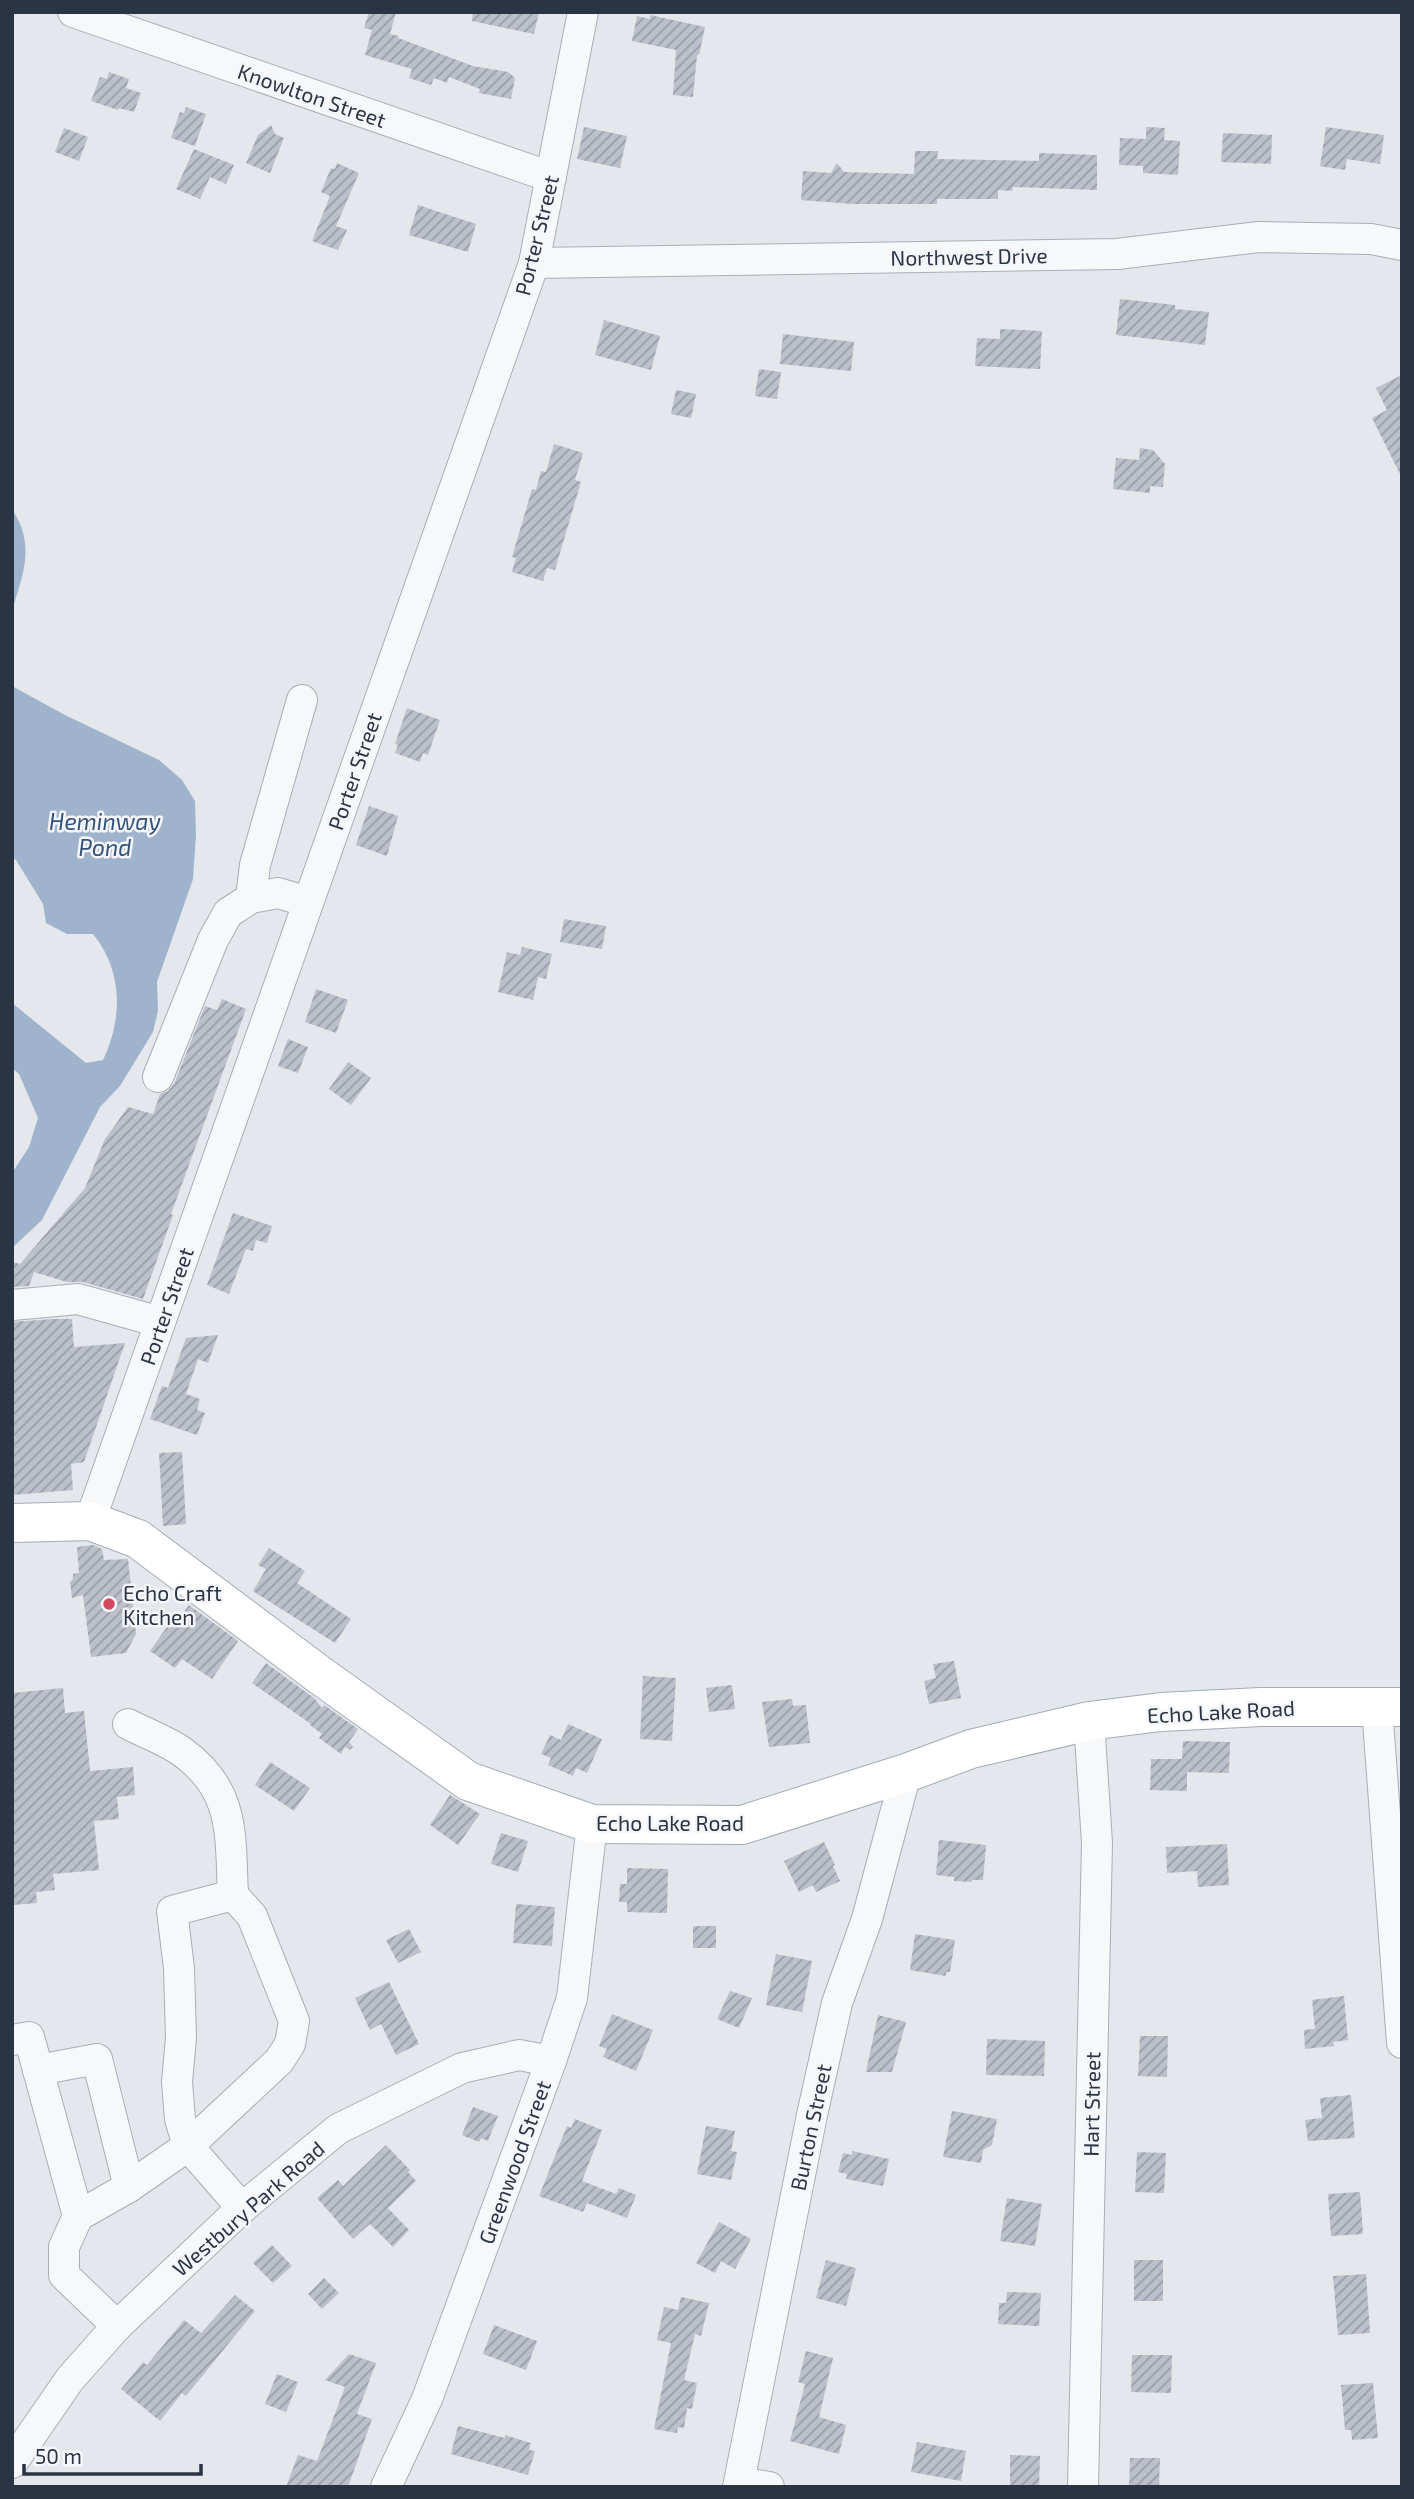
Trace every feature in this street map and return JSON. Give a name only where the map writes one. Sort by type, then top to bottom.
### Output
[{"type":"main road","name":"Echo Lake Road","points":[[12,1523],[90,1521],[138,1539],[321,1676],[468,1781],[592,1824],[742,1825],[906,1773],[971,1749],[1089,1721],[1161,1712],[1261,1707],[1389,1707]]},
{"type":"street","name":"Knowlton Street","points":[[73,12],[551,177]]},
{"type":"street","name":"Porter Street","points":[[90,1521],[534,263],[583,12]]},
{"type":"street","name":"Northwest Drive","points":[[534,263],[1117,254],[1259,237],[1371,239],[1402,245]]},
{"type":"street","points":[[251,898],[255,865],[302,701]]},
{"type":"street","points":[[158,1077],[214,940],[228,913],[251,898],[278,893],[309,902]]},
{"type":"street","points":[[12,1305],[78,1298],[160,1322]]},
{"type":"street","points":[[1389,1707],[1402,2043]]},
{"type":"street","name":"Hart Street","points":[[1083,2487],[1097,1843],[1089,1721]]},
{"type":"street","points":[[117,2326],[64,2275],[64,2247],[78,2216],[129,2187],[188,2146],[279,2062],[290,2044],[294,2021],[252,1916],[233,1895],[229,1823],[222,1796],[198,1765],[179,1749],[128,1724]]},
{"type":"street","name":"Burton Street","points":[[749,2485],[812,2115],[837,2003],[867,1919],[906,1773]]},
{"type":"street","name":"Greenwood Street","points":[[386,2487],[427,2399],[572,1998],[592,1824]]},
{"type":"street","points":[[233,1895],[172,1911],[179,1968],[181,2038],[177,2082],[180,2119],[188,2146],[242,2208]]},
{"type":"street","points":[[12,2040],[29,2037],[78,2216]]},
{"type":"street","name":"Westbury Park Road","points":[[12,2463],[70,2379],[117,2326],[242,2208],[338,2129],[462,2068],[519,2055],[551,2061]]},
{"type":"street","points":[[38,2070],[97,2059],[129,2187]]},
{"type":"water","points":[[12,509],[24,535],[25,560],[12,611]]},
{"type":"water","name":"Heminway Pond","points":[[12,686],[159,760],[182,780],[195,801],[196,835],[193,879],[157,982],[158,1011],[153,1032],[120,1086],[100,1107],[42,1220],[12,1248],[12,1173],[29,1147],[38,1118],[19,1074],[12,1068],[12,1003],[86,1063],[103,1060],[114,1028],[117,995],[110,963],[93,934],[67,934],[46,923],[43,904],[12,857]]},
{"type":"building","points":[[369,12],[396,12],[390,34],[399,36],[398,38],[473,66],[508,72],[515,78],[511,99],[479,93],[480,89],[449,77],[447,83],[434,78],[431,85],[409,78],[412,69],[365,55],[372,30],[364,28]]},
{"type":"building","points":[[473,12],[539,12],[534,34],[472,21]]},
{"type":"building","points":[[650,15],[705,27],[697,55],[693,97],[673,95],[676,50],[632,41],[637,16],[650,19]]},
{"type":"building","points":[[109,72],[129,79],[126,88],[141,93],[134,112],[91,101],[100,77],[107,79]]},
{"type":"building","points":[[186,107],[206,114],[195,146],[171,138],[180,112],[184,113]]},
{"type":"building","points":[[271,125],[275,134],[284,138],[270,173],[246,163],[258,135]]},
{"type":"building","points":[[584,127],[627,136],[620,168],[577,159]]},
{"type":"building","points":[[1146,127],[1165,128],[1164,140],[1180,141],[1178,175],[1143,173],[1143,166],[1119,165],[1120,138],[1146,139]]},
{"type":"building","points":[[1326,127],[1384,135],[1380,164],[1347,159],[1345,170],[1320,166]]},
{"type":"building","points":[[64,128],[88,137],[79,161],[55,152]]},
{"type":"building","points":[[1223,133],[1272,135],[1271,164],[1221,162]]},
{"type":"building","points":[[194,149],[234,165],[226,184],[210,177],[200,199],[176,189]]},
{"type":"building","points":[[915,151],[938,151],[937,159],[1039,161],[1039,153],[1097,155],[1097,190],[1013,187],[1012,191],[998,190],[998,199],[937,199],[937,204],[853,204],[801,200],[803,171],[831,173],[837,163],[844,172],[914,174]]},
{"type":"building","points":[[337,163],[359,173],[336,226],[347,230],[338,250],[312,241],[330,196],[321,192],[331,168],[335,169]]},
{"type":"building","points":[[418,205],[476,224],[468,252],[409,235]]},
{"type":"building","points":[[1120,299],[1209,312],[1205,345],[1116,335]]},
{"type":"building","points":[[604,320],[660,336],[651,370],[595,355]]},
{"type":"building","points":[[1000,329],[1042,331],[1040,369],[975,366],[977,338],[1000,339]]},
{"type":"building","points":[[783,334],[854,342],[851,371],[780,364]]},
{"type":"building","points":[[759,369],[781,372],[777,399],[755,396]]},
{"type":"building","points":[[1402,375],[1402,478],[1372,418],[1387,410],[1376,388]]},
{"type":"building","points":[[676,390],[696,394],[691,418],[671,414]]},
{"type":"building","points":[[554,444],[583,453],[575,480],[581,482],[555,570],[547,568],[543,581],[512,572],[516,558],[512,557],[532,489],[536,490],[541,471],[546,472]]},
{"type":"building","points":[[1140,448],[1153,450],[1165,464],[1163,487],[1150,486],[1150,493],[1113,489],[1116,458],[1139,460]]},
{"type":"building","points":[[407,708],[440,720],[428,755],[423,753],[420,762],[395,753],[398,745],[395,744]]},
{"type":"building","points":[[369,806],[398,816],[387,856],[356,845]]},
{"type":"building","points":[[564,919],[606,926],[602,949],[560,942]]},
{"type":"building","points":[[522,947],[552,954],[546,979],[538,977],[533,1000],[498,992],[507,952],[520,955]]},
{"type":"building","points":[[316,989],[348,1000],[336,1033],[305,1022]]},
{"type":"building","points":[[222,999],[246,1009],[143,1299],[34,1272],[29,1286],[12,1287],[12,1262],[20,1264],[85,1188],[105,1139],[128,1107],[153,1114],[160,1094],[168,1091],[174,1084],[205,1006],[217,1010]]},
{"type":"building","points":[[288,1039],[308,1047],[298,1073],[278,1066]]},
{"type":"building","points":[[348,1062],[371,1078],[351,1105],[329,1089]]},
{"type":"building","points":[[233,1213],[272,1226],[267,1243],[256,1240],[253,1251],[246,1249],[229,1294],[207,1285]]},
{"type":"building","points":[[72,1319],[74,1347],[125,1343],[84,1462],[71,1464],[73,1490],[12,1495],[12,1322]]},
{"type":"building","points":[[218,1335],[208,1363],[198,1359],[186,1394],[200,1399],[197,1410],[205,1413],[197,1435],[150,1419],[162,1386],[168,1388],[186,1338]]},
{"type":"building","points":[[182,1452],[186,1524],[163,1526],[159,1453]]},
{"type":"building","name":"Echo Craft Kitchen","points":[[93,1545],[102,1549],[104,1560],[128,1559],[136,1634],[126,1653],[91,1657],[83,1595],[72,1598],[70,1582],[73,1574],[79,1573],[77,1547]]},
{"type":"building","points":[[269,1548],[305,1571],[297,1583],[351,1619],[335,1643],[253,1591],[266,1569],[258,1565]]},
{"type":"building","points":[[189,1605],[238,1641],[212,1679],[182,1659],[175,1668],[150,1651],[169,1624],[173,1627]]},
{"type":"building","points":[[954,1661],[961,1698],[929,1704],[924,1681],[936,1678],[933,1664]]},
{"type":"building","points":[[266,1663],[314,1698],[322,1708],[324,1705],[358,1729],[349,1742],[353,1747],[350,1750],[345,1747],[341,1754],[319,1738],[322,1734],[311,1724],[252,1683]]},
{"type":"building","points":[[643,1676],[676,1678],[672,1741],[640,1739]]},
{"type":"building","points":[[732,1685],[735,1709],[709,1712],[706,1688]]},
{"type":"building","points":[[63,1688],[65,1713],[84,1711],[90,1771],[133,1767],[135,1795],[117,1797],[119,1819],[94,1821],[99,1870],[53,1874],[55,1890],[36,1892],[37,1903],[12,1905],[12,1693]]},
{"type":"building","points":[[792,1699],[793,1706],[806,1705],[810,1743],[769,1747],[762,1702]]},
{"type":"building","points":[[568,1724],[602,1739],[587,1773],[576,1768],[573,1776],[548,1765],[551,1758],[541,1754],[550,1735],[561,1740]]},
{"type":"building","points":[[1183,1741],[1230,1742],[1229,1773],[1187,1772],[1187,1791],[1150,1790],[1151,1759],[1182,1759]]},
{"type":"building","points":[[270,1762],[310,1788],[294,1811],[255,1785]]},
{"type":"building","points":[[450,1795],[480,1814],[458,1845],[430,1825]]},
{"type":"building","points":[[501,1833],[528,1841],[518,1872],[491,1864]]},
{"type":"building","points":[[939,1840],[986,1845],[983,1880],[954,1881],[954,1877],[936,1875]]},
{"type":"building","points":[[824,1842],[840,1881],[816,1892],[813,1885],[799,1892],[784,1861]]},
{"type":"building","points":[[1227,1844],[1229,1885],[1198,1887],[1197,1871],[1167,1873],[1166,1847]]},
{"type":"building","points":[[627,1868],[668,1869],[667,1913],[627,1912],[627,1902],[619,1902],[620,1884],[627,1884]]},
{"type":"building","points":[[516,1904],[555,1907],[552,1946],[513,1943]]},
{"type":"building","points":[[693,1926],[716,1926],[716,1948],[693,1948]]},
{"type":"building","points":[[409,1929],[421,1952],[398,1963],[386,1940]]},
{"type":"building","points":[[915,1934],[955,1940],[950,1972],[946,1972],[946,1976],[910,1970]]},
{"type":"building","points":[[776,1954],[812,1961],[802,2012],[766,2005]]},
{"type":"building","points":[[389,1982],[419,2044],[396,2055],[381,2024],[370,2030],[355,1998]]},
{"type":"building","points":[[730,1991],[752,1998],[739,2028],[717,2019]]},
{"type":"building","points":[[1344,1996],[1348,2040],[1333,2042],[1334,2046],[1305,2049],[1304,2030],[1315,2029],[1312,2000]]},
{"type":"building","points":[[612,2014],[653,2030],[636,2071],[603,2057],[607,2049],[599,2046]]},
{"type":"building","points":[[878,2015],[906,2022],[892,2072],[866,2072]]},
{"type":"building","points":[[1140,2036],[1168,2036],[1167,2077],[1138,2076]]},
{"type":"building","points":[[987,2039],[1045,2041],[1044,2076],[986,2075]]},
{"type":"building","points":[[1351,2095],[1355,2138],[1308,2141],[1305,2120],[1322,2118],[1320,2098]]},
{"type":"building","points":[[473,2107],[498,2116],[488,2141],[481,2138],[479,2142],[462,2135]]},
{"type":"building","points":[[952,2111],[997,2119],[992,2145],[983,2150],[981,2163],[943,2157]]},
{"type":"building","points":[[575,2119],[602,2130],[582,2181],[616,2194],[619,2188],[636,2195],[627,2218],[587,2203],[583,2212],[539,2196],[567,2126],[571,2128]]},
{"type":"building","points":[[706,2126],[735,2131],[731,2151],[737,2152],[731,2180],[697,2174]]},
{"type":"building","points":[[386,2145],[410,2170],[408,2172],[416,2181],[388,2208],[409,2230],[393,2247],[370,2224],[353,2239],[317,2198],[338,2180],[343,2186]]},
{"type":"building","points":[[852,2151],[889,2159],[883,2186],[846,2179],[847,2174],[838,2172],[843,2153],[852,2155]]},
{"type":"building","points":[[1137,2152],[1166,2153],[1164,2193],[1135,2192]]},
{"type":"building","points":[[1360,2192],[1363,2234],[1331,2236],[1328,2194]]},
{"type":"building","points":[[1007,2198],[1042,2204],[1035,2246],[1000,2241]]},
{"type":"building","points":[[719,2222],[751,2239],[735,2269],[721,2261],[715,2273],[696,2263]]},
{"type":"building","points":[[272,2245],[292,2266],[273,2283],[253,2263]]},
{"type":"building","points":[[826,2260],[856,2268],[846,2306],[816,2298]]},
{"type":"building","points":[[1134,2260],[1163,2260],[1163,2301],[1134,2301]]},
{"type":"building","points":[[1366,2274],[1370,2333],[1338,2335],[1333,2276]]},
{"type":"building","points":[[324,2278],[339,2293],[322,2309],[308,2294]]},
{"type":"building","points":[[1007,2292],[1041,2293],[1039,2326],[998,2324],[999,2303],[1006,2303]]},
{"type":"building","points":[[235,2295],[255,2311],[186,2396],[182,2393],[160,2421],[121,2389],[143,2362],[147,2365],[184,2320],[201,2333]]},
{"type":"building","points":[[681,2297],[709,2303],[701,2336],[695,2334],[684,2380],[697,2383],[692,2409],[687,2408],[684,2428],[678,2427],[677,2433],[654,2429],[671,2343],[657,2340],[664,2307],[678,2310]]},
{"type":"building","points":[[494,2325],[537,2341],[526,2370],[483,2354]]},
{"type":"building","points":[[806,2351],[833,2358],[819,2417],[846,2425],[839,2454],[790,2441],[805,2384],[798,2382]]},
{"type":"building","points":[[349,2354],[376,2363],[357,2414],[372,2419],[348,2487],[286,2487],[298,2455],[317,2461],[345,2387],[325,2380]]},
{"type":"building","points":[[1132,2355],[1172,2355],[1171,2393],[1131,2392]]},
{"type":"building","points":[[277,2374],[298,2382],[286,2412],[265,2404]]},
{"type":"building","points":[[1373,2383],[1378,2438],[1352,2440],[1351,2430],[1345,2430],[1341,2385]]},
{"type":"building","points":[[458,2426],[531,2443],[529,2450],[535,2451],[528,2475],[451,2454]]},
{"type":"building","points":[[917,2442],[966,2451],[961,2481],[911,2472]]},
{"type":"building","points":[[1010,2455],[1040,2456],[1039,2487],[1010,2487]]},
{"type":"building","points":[[1130,2458],[1160,2458],[1159,2487],[1129,2487]]},
{"type":"place","name":"Echo Craft Kitchen","points":[[109,1604]]}]
